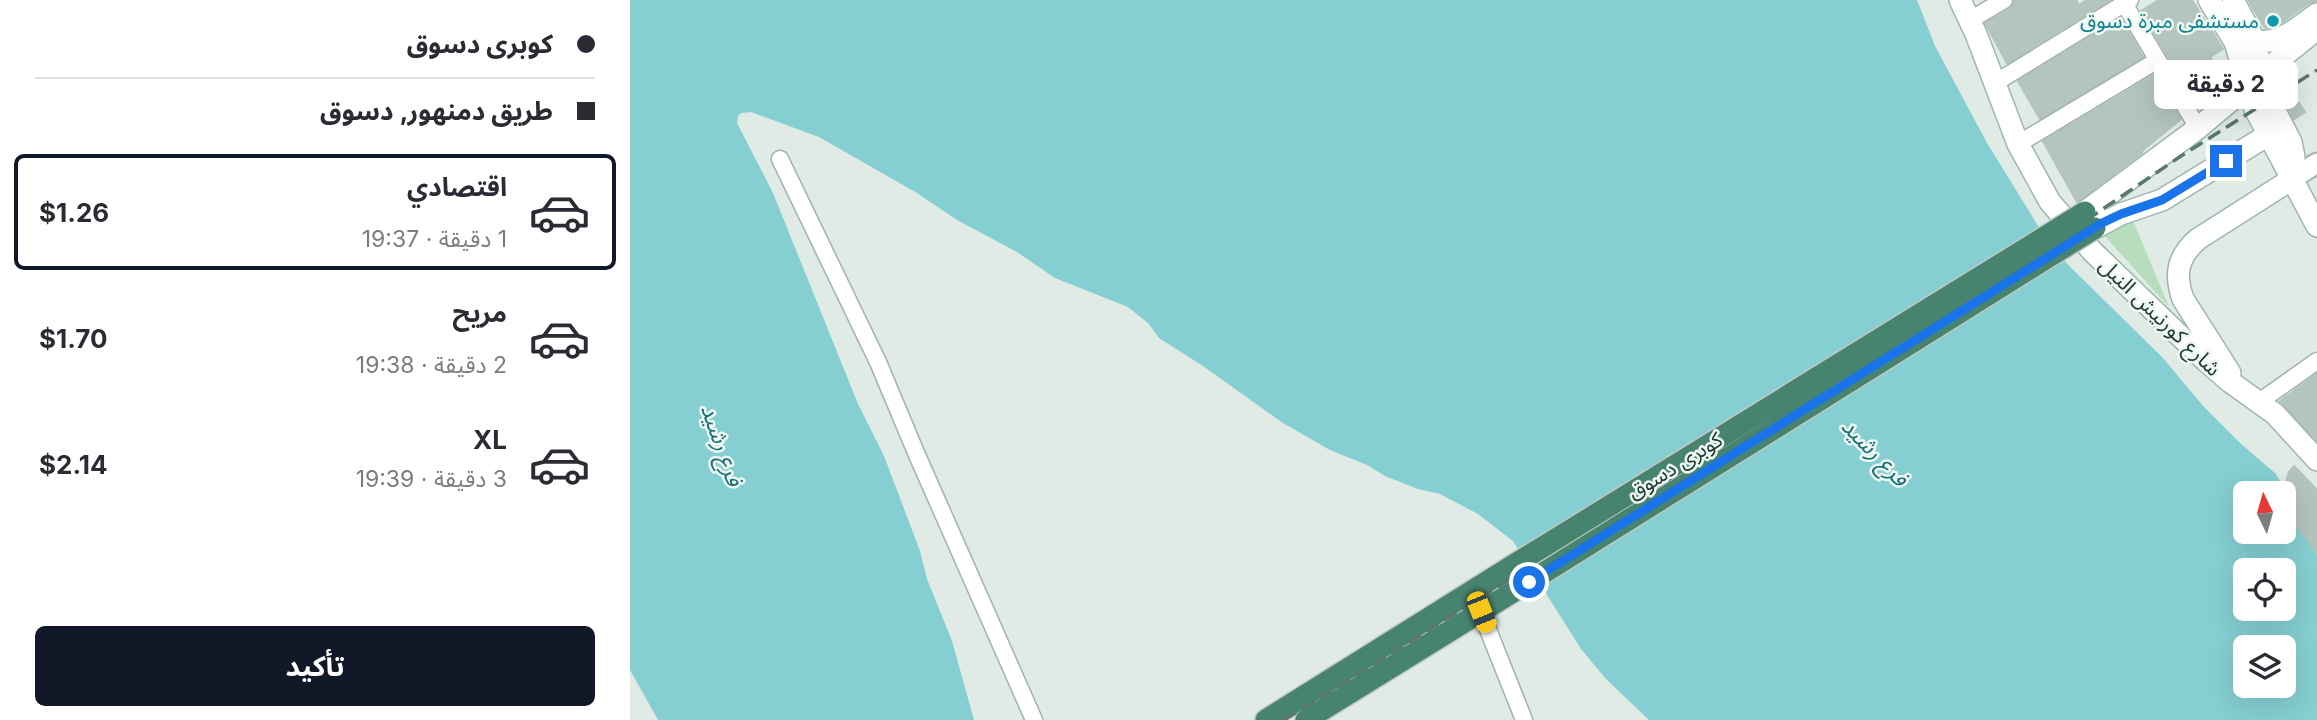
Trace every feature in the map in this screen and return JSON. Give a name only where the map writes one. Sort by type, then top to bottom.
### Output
[{"type":"highway","name":"كوبرى دسوق","points":[[1266,720],[1517,563],[2090,220]]},
{"type":"highway","name":"كوبرى دسوق","points":[[1306,720],[1529,582],[2090,220]]},
{"type":"main road","name":"شارع كورنيش النيل","points":[[1960,0],[2018,144],[2039,183],[2070,228],[2206,362],[2285,424],[2317,460]]},
{"type":"main road","points":[[2209,0],[2235,42],[2253,84],[2291,142],[2294,157],[2292,179]]},
{"type":"main road","points":[[2233,0],[2255,41],[2260,65],[2253,84],[2255,109],[2317,226]]},
{"type":"main road","points":[[2255,41],[2279,39],[2317,14]]},
{"type":"main road","points":[[2090,220],[2317,29]]},
{"type":"main road","points":[[2090,220],[2121,214],[2162,200],[2269,135]]},
{"type":"main road","points":[[2241,390],[2183,299],[2178,286],[2180,259],[2198,239],[2292,179]]},
{"type":"street","points":[[1970,20],[2004,0]]},
{"type":"street","points":[[1995,83],[2125,1],[2199,128]]},
{"type":"street","points":[[2018,144],[2158,60]]},
{"type":"street","points":[[780,159],[878,362],[1034,720]]},
{"type":"street","points":[[2292,179],[2317,163]]},
{"type":"street","points":[[2259,402],[2317,360]]},
{"type":"street","points":[[1481,612],[1524,720]]},
{"type":"green space","points":[[2132,218],[2169,307],[2100,231]]},
{"type":"water","name":"فرع رشيد","points":[[630,0],[1917,0],[1935,46],[1987,143],[2053,250],[2163,358],[2204,407],[2276,474],[2280,481],[2233,481],[2233,544],[2296,544],[2296,522],[2317,549],[2317,720],[1649,720],[1606,679],[1581,649],[1513,541],[1478,514],[1440,494],[1385,476],[1367,465],[1330,450],[1283,423],[1159,338],[1148,323],[1128,307],[1055,278],[1017,252],[957,220],[917,193],[819,137],[751,112],[741,113],[737,123],[773,193],[858,404],[884,456],[952,641],[974,720],[658,720],[630,670]]},
{"type":"building","points":[[2014,0],[2076,0],[2079,5],[2087,0],[2110,0],[2007,63],[1985,23],[2010,9]]},
{"type":"building","points":[[2159,0],[2192,0],[2223,49],[2210,57],[2220,72],[2208,79],[2213,87],[2197,105],[2141,11]]},
{"type":"building","name":"مستشفى مبرة دسوق","points":[[2248,0],[2317,1],[2309,3],[2282,22],[2265,28]]},
{"type":"building","points":[[2121,18],[2143,57],[2040,119],[2018,81]]},
{"type":"building","points":[[2154,75],[2181,119],[2142,153],[2077,202],[2043,141]]},
{"type":"building","points":[[2299,103],[2305,112],[2294,119],[2289,110]]},
{"type":"building","points":[[2317,374],[2317,441],[2280,401]]},
{"type":"building","points":[[2294,466],[2317,490],[2317,554],[2296,524],[2296,481],[2286,481]]},
{"type":"railway","points":[[1284,720],[2094,215],[2317,70]]},
{"type":"place","name":"مستشفى مبرة دسوق","points":[[2273,21]]},
{"type":"route","points":[[1529,582],[2102,223],[2162,200],[2226,161]]}]
